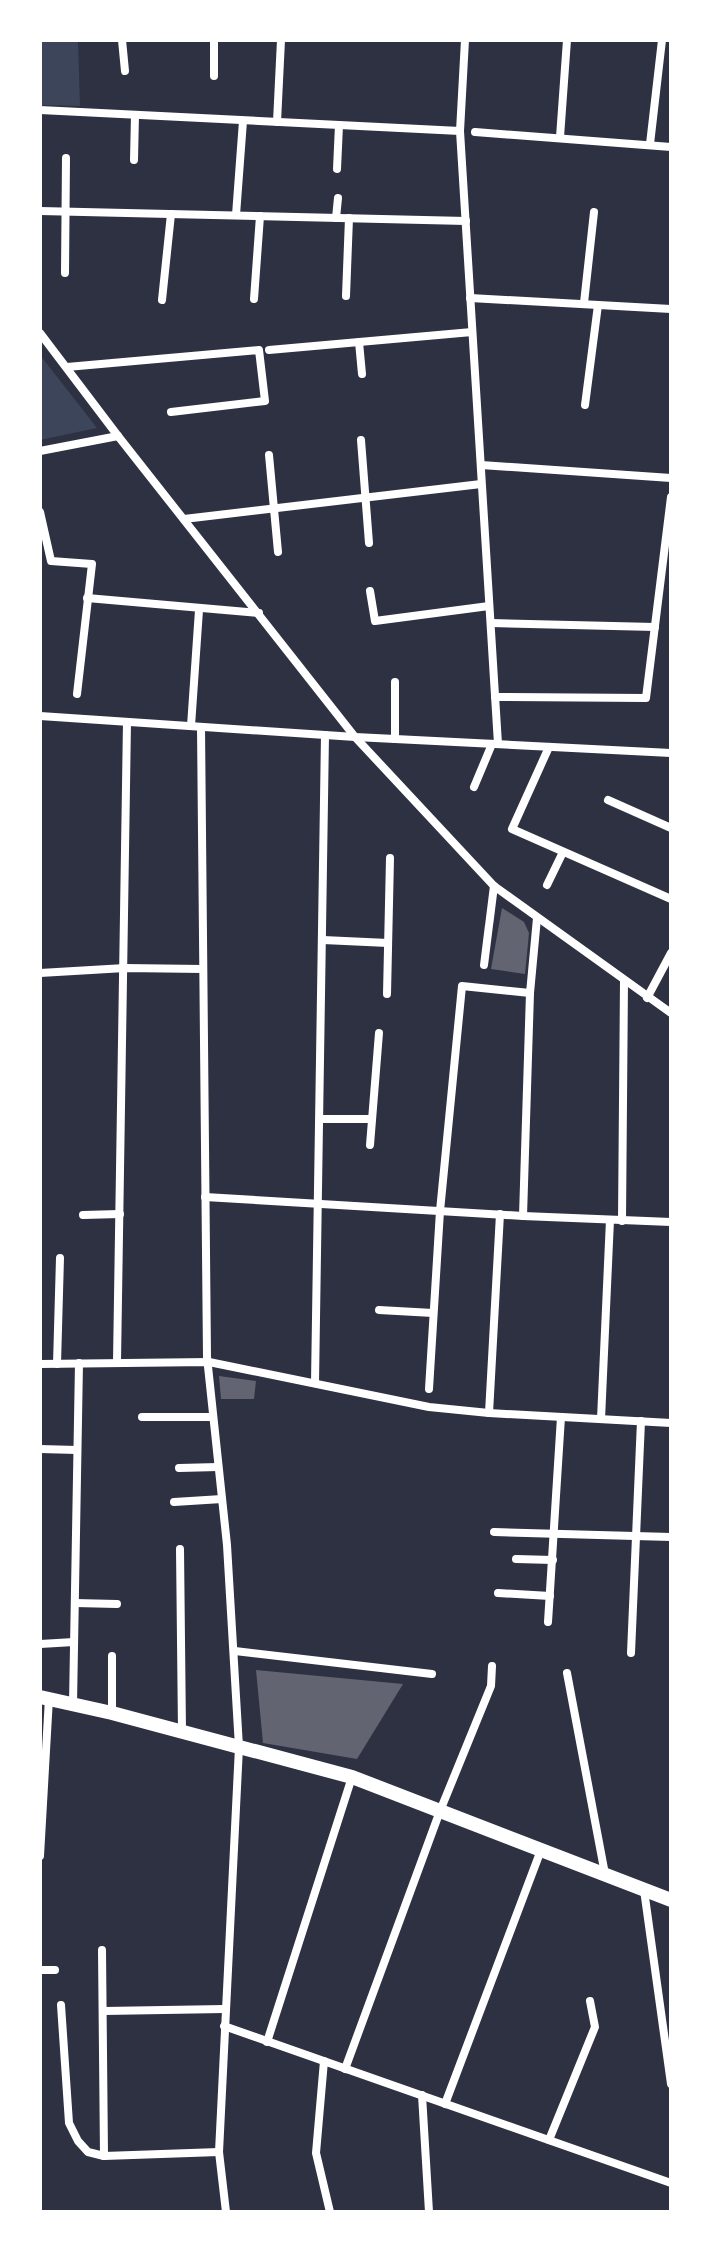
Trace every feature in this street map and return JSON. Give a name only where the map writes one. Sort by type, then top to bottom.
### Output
[{"type":"main road","points":[[44,1698],[352,1777],[671,1900]]},
{"type":"street","points":[[122,40],[125,71]]},
{"type":"street","points":[[214,40],[214,76]]},
{"type":"street","points":[[277,122],[281,40]]},
{"type":"street","points":[[465,40],[460,131],[495,697],[495,744],[474,787]]},
{"type":"street","points":[[560,137],[567,40]]},
{"type":"street","points":[[650,144],[662,40]]},
{"type":"street","points":[[40,110],[460,131]]},
{"type":"street","points":[[134,160],[135,115]]},
{"type":"street","points":[[236,215],[243,121]]},
{"type":"street","points":[[337,169],[339,125]]},
{"type":"street","points":[[475,132],[671,147]]},
{"type":"street","points":[[65,273],[66,158]]},
{"type":"street","points":[[336,218],[338,198]]},
{"type":"street","points":[[40,211],[466,221]]},
{"type":"street","points":[[584,303],[594,212]]},
{"type":"street","points":[[162,300],[171,214]]},
{"type":"street","points":[[254,299],[260,216]]},
{"type":"street","points":[[346,296],[349,218]]},
{"type":"street","points":[[470,298],[671,309]]},
{"type":"street","points":[[585,405],[598,305]]},
{"type":"street","points":[[67,367],[472,332]]},
{"type":"street","points":[[40,333],[355,737],[494,886],[671,1013]]},
{"type":"street","points":[[359,342],[362,374]]},
{"type":"street","points":[[171,412],[265,401],[264,350]]},
{"type":"street","points":[[40,451],[118,436]]},
{"type":"street","points":[[361,440],[369,543]]},
{"type":"street","points":[[269,455],[278,552]]},
{"type":"street","points":[[481,465],[671,478]]},
{"type":"street","points":[[184,519],[481,484]]},
{"type":"street","points":[[495,697],[646,698],[671,497]]},
{"type":"street","points":[[40,512],[51,561],[92,564],[77,694]]},
{"type":"street","points":[[370,591],[375,621],[489,606]]},
{"type":"street","points":[[87,598],[259,613]]},
{"type":"street","points":[[191,726],[199,610]]},
{"type":"street","points":[[491,623],[655,627]]},
{"type":"street","points":[[395,682],[395,739]]},
{"type":"street","points":[[40,716],[355,737],[671,753]]},
{"type":"street","points":[[117,1362],[127,722]]},
{"type":"street","points":[[201,727],[209,1362],[235,1651],[239,1747],[219,2152],[226,2212]]},
{"type":"street","points":[[315,1383],[325,735]]},
{"type":"street","points":[[549,747],[512,829],[671,899]]},
{"type":"street","points":[[608,800],[671,828]]},
{"type":"street","points":[[547,885],[563,852]]},
{"type":"street","points":[[387,994],[390,858]]},
{"type":"street","points":[[484,965],[494,886]]},
{"type":"street","points":[[523,1216],[530,993],[537,918]]},
{"type":"street","points":[[323,940],[388,943]]},
{"type":"street","points":[[647,998],[671,953]]},
{"type":"street","points":[[40,973],[125,968],[203,969]]},
{"type":"street","points":[[622,1221],[624,981]]},
{"type":"street","points":[[429,1389],[440,1211],[462,986],[530,993]]},
{"type":"street","points":[[370,1145],[379,1033]]},
{"type":"street","points":[[321,1119],[372,1119]]},
{"type":"street","points":[[205,1197],[671,1222]]},
{"type":"street","points":[[83,1215],[120,1214]]},
{"type":"street","points":[[489,1413],[500,1214]]},
{"type":"street","points":[[601,1419],[610,1220]]},
{"type":"street","points":[[57,1364],[60,1258]]},
{"type":"street","points":[[379,1310],[433,1313]]},
{"type":"street","points":[[40,1364],[209,1362],[429,1407],[671,1423]]},
{"type":"street","points":[[73,1704],[79,1363]]},
{"type":"street","points":[[142,1417],[213,1417]]},
{"type":"street","points":[[548,1622],[561,1417]]},
{"type":"street","points":[[631,1653],[641,1421]]},
{"type":"street","points":[[40,1449],[77,1450]]},
{"type":"street","points":[[179,1468],[218,1467]]},
{"type":"street","points":[[174,1502],[222,1499]]},
{"type":"street","points":[[494,1532],[671,1537]]},
{"type":"street","points":[[180,1549],[182,1732]]},
{"type":"street","points":[[516,1559],[553,1560]]},
{"type":"street","points":[[498,1593],[550,1596]]},
{"type":"street","points":[[75,1603],[117,1604]]},
{"type":"street","points":[[40,1644],[74,1642]]},
{"type":"street","points":[[235,1651],[432,1674]]},
{"type":"street","points":[[112,1656],[112,1713]]},
{"type":"street","points":[[345,2069],[440,1811],[491,1686],[492,1666]]},
{"type":"street","points":[[567,1673],[605,1874]]},
{"type":"street","points":[[40,1856],[44,1698]]},
{"type":"street","points":[[267,2042],[352,1777]]},
{"type":"street","points":[[445,2104],[541,1850]]},
{"type":"street","points":[[644,1890],[671,2084]]},
{"type":"street","points":[[102,1950],[104,2156]]},
{"type":"street","points":[[40,1970],[55,1970]]},
{"type":"street","points":[[549,2140],[595,2027],[590,2001]]},
{"type":"street","points":[[61,2005],[69,2123],[88,2152],[104,2156],[219,2152]]},
{"type":"street","points":[[104,2011],[224,2009]]},
{"type":"street","points":[[224,2026],[671,2183]]},
{"type":"street","points":[[324,2061],[316,2153],[330,2212]]},
{"type":"street","points":[[422,2095],[429,2212]]},
{"type":"shaded area","points":[[40,40],[78,40],[80,106],[40,105]]},
{"type":"shaded area","points":[[40,355],[97,428],[40,440]]},
{"type":"building","points":[[502,908],[524,922],[529,933],[525,974],[491,969]]},
{"type":"building","points":[[219,1376],[256,1381],[254,1399],[221,1399]]},
{"type":"building","points":[[256,1670],[403,1684],[357,1759],[263,1743]]}]
